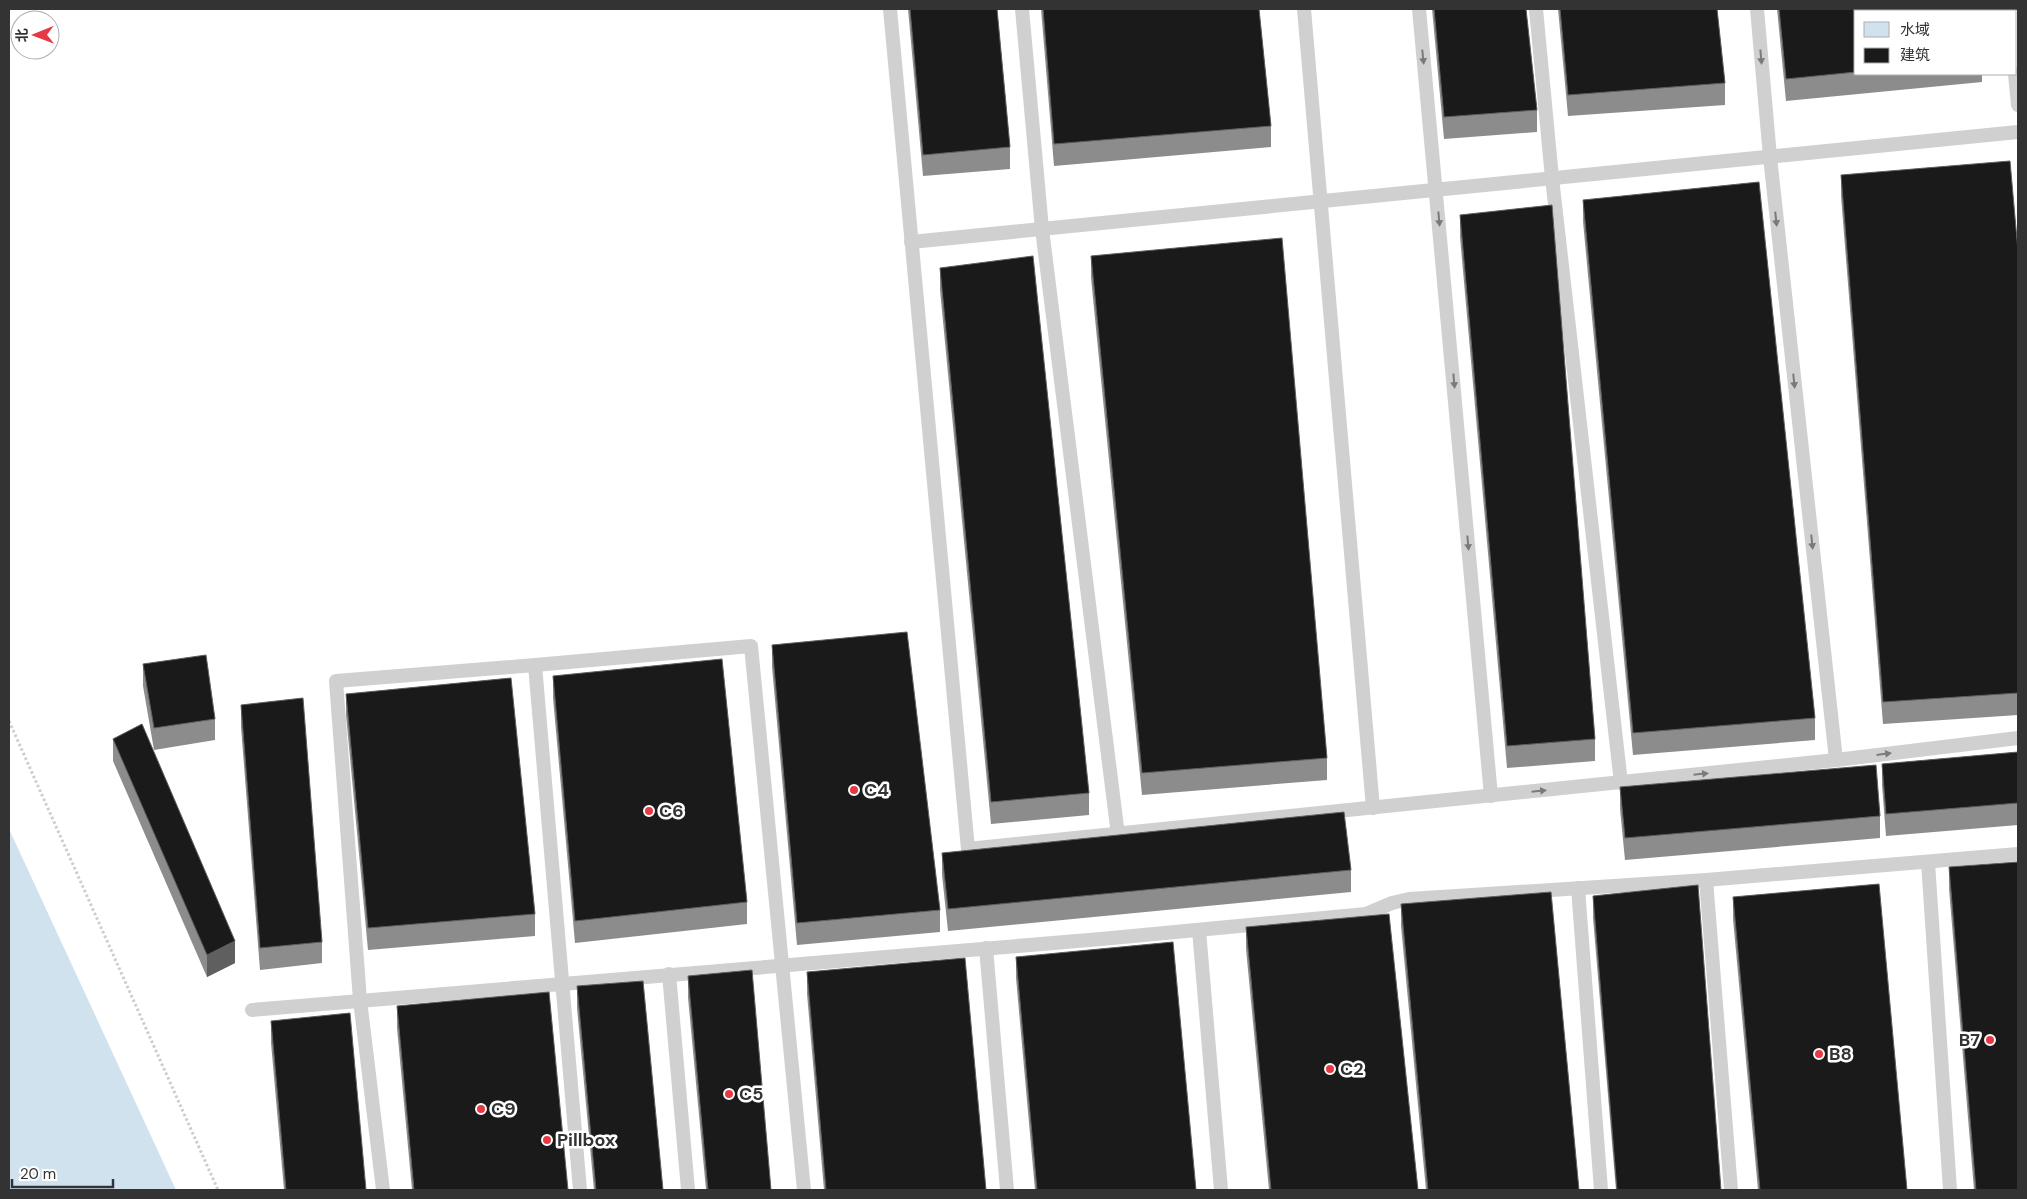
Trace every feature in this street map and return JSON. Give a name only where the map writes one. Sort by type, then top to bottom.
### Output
[{"type":"lane","points":[[890,9],[968,849],[1836,760],[2018,738]]},
{"type":"lane","points":[[1022,9],[1042,229],[1118,835]]},
{"type":"lane","points":[[1304,9],[1322,200],[1373,808]]},
{"type":"lane","points":[[1419,9],[1491,796]]},
{"type":"lane","points":[[1536,9],[1552,178],[1621,782]]},
{"type":"lane","points":[[1757,9],[1770,157],[1836,760]]},
{"type":"lane","points":[[2015,75],[2018,105]]},
{"type":"lane","points":[[911,242],[2018,132]]},
{"type":"lane","points":[[383,1190],[360,1000],[336,681],[751,646],[804,1190]]},
{"type":"lane","points":[[535,665],[580,1190]]},
{"type":"lane","points":[[252,1010],[1199,930],[1366,914],[1392,903],[1409,899],[1706,880],[2018,854]]},
{"type":"lane","points":[[1928,862],[1950,1190]]},
{"type":"lane","points":[[1706,880],[1731,1190]]},
{"type":"lane","points":[[1578,888],[1601,1190]]},
{"type":"lane","points":[[1199,930],[1221,1190]]},
{"type":"lane","points":[[986,948],[1007,1190]]},
{"type":"lane","points":[[669,974],[688,1190]]},
{"type":"path","points":[[9,721],[218,1190]]},
{"type":"water","points":[[9,829],[176,1190],[9,1190]]},
{"type":"building","points":[[910,9],[997,9],[1010,147],[923,155]]},
{"type":"building","points":[[1043,9],[1259,9],[1271,126],[1054,144]]},
{"type":"building","points":[[1434,9],[1526,9],[1537,110],[1444,117]]},
{"type":"building","points":[[1560,9],[1717,9],[1725,83],[1568,95]]},
{"type":"building","points":[[1779,9],[1977,9],[1854,10],[1854,72],[1786,79]]},
{"type":"building","points":[[2010,161],[2018,251],[2018,693],[1883,702],[1841,175]]},
{"type":"building","points":[[1759,182],[1815,718],[1633,733],[1583,200]]},
{"type":"building","points":[[1552,205],[1595,739],[1507,746],[1460,215]]},
{"type":"building","points":[[1282,238],[1327,758],[1142,773],[1091,256]]},
{"type":"building","points":[[1033,256],[1089,793],[991,802],[940,268]]},
{"type":"building","name":"C4","points":[[907,632],[940,910],[797,923],[772,645]]},
{"type":"building","points":[[206,655],[215,719],[154,728],[143,664]]},
{"type":"building","name":"C6","points":[[722,659],[747,902],[575,921],[553,676]]},
{"type":"building","points":[[511,678],[535,914],[368,928],[346,694]]},
{"type":"building","points":[[303,698],[322,942],[260,948],[241,705]]},
{"type":"building","points":[[142,724],[235,941],[207,955],[113,739]]},
{"type":"building","points":[[2018,752],[2018,803],[1886,814],[1882,764]]},
{"type":"building","points":[[1876,765],[1880,816],[1625,838],[1620,787]]},
{"type":"building","points":[[1344,812],[1351,870],[948,909],[942,853]]},
{"type":"building","name":"B7","points":[[2018,862],[2018,1190],[1976,1190],[1949,867]]},
{"type":"building","name":"B8","points":[[1879,884],[1907,1190],[1760,1190],[1733,897]]},
{"type":"building","points":[[1698,885],[1721,1190],[1617,1190],[1593,896]]},
{"type":"building","points":[[1551,892],[1579,1190],[1428,1190],[1401,904]]},
{"type":"building","name":"C2","points":[[1389,914],[1418,1190],[1271,1190],[1246,927]]},
{"type":"building","points":[[1173,942],[1196,1190],[1037,1190],[1016,957]]},
{"type":"building","points":[[965,958],[986,1190],[826,1190],[807,972]]},
{"type":"building","name":"C5","points":[[752,970],[771,1190],[708,1190],[688,976]]},
{"type":"building","points":[[643,981],[663,1190],[596,1190],[577,986]]},
{"type":"building","name":"C9","points":[[549,992],[568,1190],[414,1190],[397,1006]]},
{"type":"building","points":[[350,1013],[366,1190],[286,1190],[271,1021]]},
{"type":"place","name":"C4","points":[[854,790]]},
{"type":"place","name":"C6","points":[[649,811]]},
{"type":"place","name":"B7","points":[[1990,1040]]},
{"type":"place","name":"B8","points":[[1819,1054]]},
{"type":"place","name":"C2","points":[[1330,1069]]},
{"type":"place","name":"C5","points":[[729,1094]]},
{"type":"place","name":"C9","points":[[481,1109]]},
{"type":"place","name":"Pillbox","points":[[547,1140]]}]
